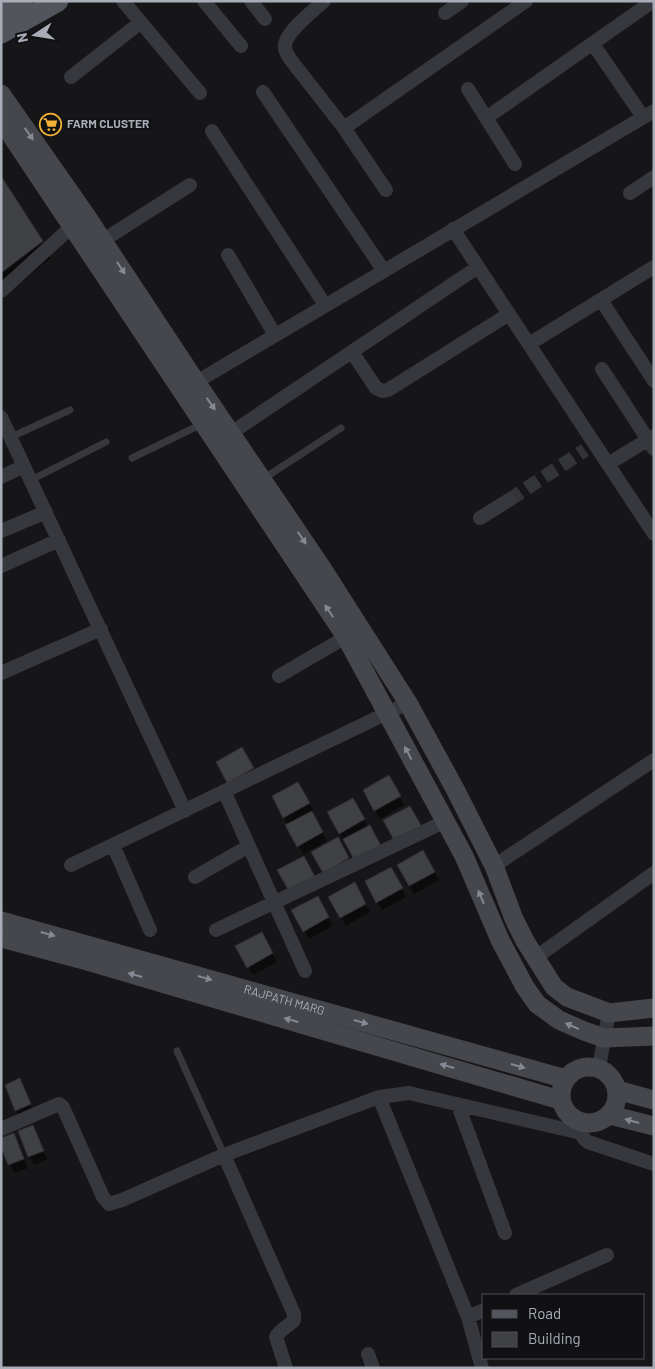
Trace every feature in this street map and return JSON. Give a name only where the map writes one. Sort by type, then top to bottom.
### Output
[{"type":"main road","points":[[1,13],[22,1]]},
{"type":"main road","points":[[1,33],[58,1]]},
{"type":"street","points":[[123,1],[200,93]]},
{"type":"street","points":[[204,1],[241,46]]},
{"type":"street","points":[[251,1],[265,19]]},
{"type":"street","points":[[324,1],[290,33],[285,43],[285,50],[344,128],[386,190]]},
{"type":"street","points":[[445,13],[462,1]]},
{"type":"street","points":[[344,128],[526,1]]},
{"type":"street","points":[[486,118],[653,1]]},
{"type":"street","points":[[71,77],[140,22]]},
{"type":"street","points":[[189,386],[649,114],[593,44]]},
{"type":"street","points":[[468,89],[515,164]]},
{"type":"street","points":[[263,92],[384,271]]},
{"type":"street","points":[[1,94],[79,220],[189,386],[231,433],[255,484],[346,636],[446,822],[464,856],[500,940],[525,987],[537,1004],[559,1020],[604,1038],[654,1036]]},
{"type":"street","points":[[1,120],[79,220],[102,241],[189,386],[204,423],[322,568],[408,702],[494,866],[514,919],[535,958],[554,987],[567,997],[609,1013],[654,1008]]},
{"type":"street","points":[[212,131],[325,305]]},
{"type":"street","points":[[630,193],[654,177]]},
{"type":"street","points":[[102,241],[190,185]]},
{"type":"street","points":[[1,291],[79,220]]},
{"type":"street","points":[[453,229],[529,344],[590,447],[608,464],[654,534]]},
{"type":"street","points":[[228,255],[275,335]]},
{"type":"street","points":[[231,433],[478,267]]},
{"type":"street","points":[[529,344],[654,267]]},
{"type":"street","points":[[602,300],[654,381]]},
{"type":"street","points":[[352,352],[376,388],[382,391],[388,390],[509,314]]},
{"type":"street","points":[[602,369],[652,442],[608,464]]},
{"type":"street","points":[[2,422],[11,437],[185,810]]},
{"type":"street","points":[[1,477],[24,466]]},
{"type":"street","points":[[480,518],[509,500]]},
{"type":"street","points":[[1,531],[46,512]]},
{"type":"street","points":[[1,566],[59,540]]},
{"type":"street","points":[[1,673],[101,629]]},
{"type":"street","points":[[280,676],[346,636]]},
{"type":"street","points":[[71,866],[408,702]]},
{"type":"street","points":[[494,866],[654,760]]},
{"type":"street","points":[[224,791],[305,971]]},
{"type":"street","points":[[216,930],[446,822]]},
{"type":"street","points":[[113,845],[150,930]]},
{"type":"street","points":[[195,876],[249,846]]},
{"type":"street","points":[[535,958],[654,874]]},
{"type":"street","name":"RAJPATH MARG","points":[[1,920],[566,1079]]},
{"type":"street","name":"RAJPATH MARG","points":[[1,938],[80,959],[560,1100]]},
{"type":"street","points":[[599,1067],[609,1013]]},
{"type":"street","points":[[1,1129],[59,1104],[63,1106],[102,1197],[109,1204],[224,1155],[379,1096],[409,1093],[458,1105],[581,1128],[597,1123],[610,1115],[617,1102],[617,1090],[610,1075],[599,1067],[583,1066],[569,1073],[562,1085],[560,1100],[568,1114],[581,1128],[583,1138],[588,1142],[654,1164]]},
{"type":"street","points":[[617,1090],[654,1100]]},
{"type":"street","points":[[379,1096],[468,1317],[482,1368]]},
{"type":"street","points":[[458,1105],[504,1233]]},
{"type":"street","points":[[610,1115],[654,1126]]},
{"type":"street","points":[[224,1155],[294,1314],[294,1320],[291,1324],[278,1333],[276,1337],[286,1368]]},
{"type":"street","points":[[518,1294],[607,1255]]},
{"type":"street","points":[[468,1317],[482,1311]]},
{"type":"street","points":[[368,1354],[373,1368]]},
{"type":"lane","points":[[11,437],[70,410]]},
{"type":"lane","points":[[132,458],[204,423]]},
{"type":"lane","points":[[255,484],[341,428]]},
{"type":"lane","points":[[31,480],[106,442]]},
{"type":"lane","points":[[177,1051],[224,1155]]},
{"type":"building","points":[[1,176],[43,241],[1,273]]},
{"type":"building","points":[[242,747],[254,768],[227,783],[216,762]]},
{"type":"building","points":[[389,775],[401,796],[374,811],[363,790]]},
{"type":"building","points":[[298,782],[310,803],[283,818],[272,796]]},
{"type":"building","points":[[353,798],[365,819],[339,834],[327,812]]},
{"type":"building","points":[[410,806],[422,827],[395,842],[383,820]]},
{"type":"building","points":[[312,811],[323,832],[297,847],[285,825]]},
{"type":"building","points":[[370,825],[381,846],[355,861],[343,839]]},
{"type":"building","points":[[338,837],[349,858],[323,873],[311,852]]},
{"type":"building","points":[[423,850],[435,872],[409,886],[397,865]]},
{"type":"building","points":[[304,856],[315,877],[289,891],[277,870]]},
{"type":"building","points":[[391,867],[403,888],[376,903],[365,881]]},
{"type":"building","points":[[355,882],[366,904],[340,918],[328,897]]},
{"type":"building","points":[[318,896],[329,917],[303,932],[291,910]]},
{"type":"building","points":[[262,932],[273,953],[247,968],[235,946]]},
{"type":"building","points":[[20,1078],[31,1104],[15,1111],[5,1085]]},
{"type":"building","points":[[33,1125],[44,1151],[28,1157],[18,1131]]},
{"type":"building","points":[[14,1133],[24,1159],[8,1165],[1,1147],[1,1138]]},
{"type":"tunnel","points":[[509,500],[585,450]]},
{"type":"place","name":"FARM CLUSTER","points":[[51,124]]}]
